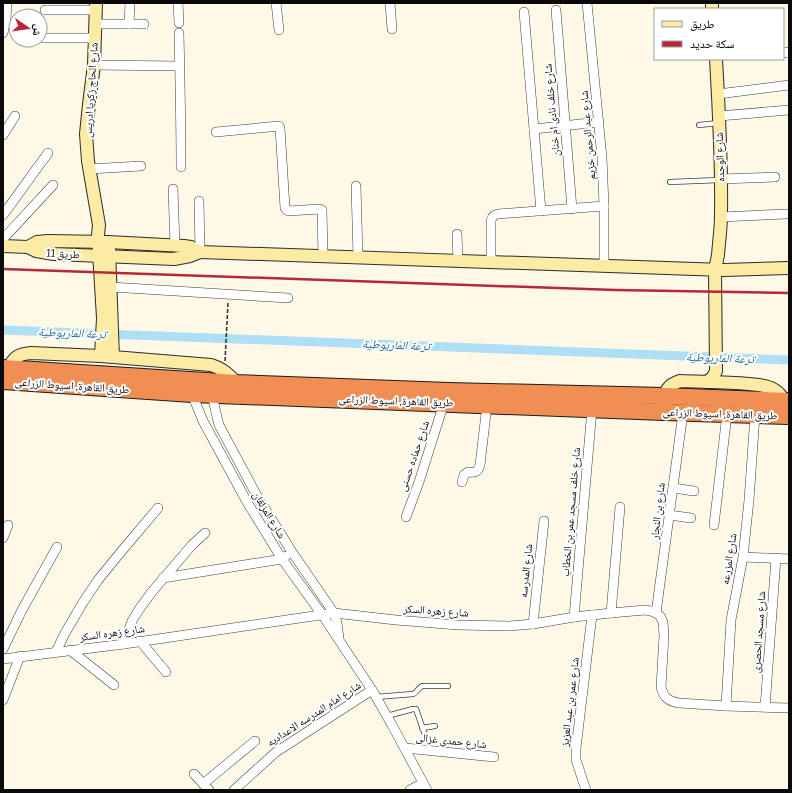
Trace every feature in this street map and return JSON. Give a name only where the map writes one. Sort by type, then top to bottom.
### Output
[{"type":"highway","name":"طريق القاهرة, اسيوط الزراعى","points":[[6,373],[487,405],[755,415],[786,408]]},
{"type":"highway","name":"طريق القاهرة, اسيوط الزراعى","points":[[6,373],[212,395],[238,389],[449,390],[664,396],[786,408]]},
{"type":"street","points":[[3,33],[6,20],[7,3]]},
{"type":"street","points":[[129,24],[130,3]]},
{"type":"street","points":[[178,3],[180,23]]},
{"type":"street","points":[[276,3],[279,30]]},
{"type":"street","points":[[390,3],[392,29]]},
{"type":"street","name":"شارع عبد الرحمن خزيم","points":[[587,3],[602,158],[604,266]]},
{"type":"street","points":[[48,10],[96,6]]},
{"type":"street","name":"شارع الحاج زكريا ادريس","points":[[96,6],[94,65],[86,134],[89,170],[99,225],[104,242],[107,318]]},
{"type":"street","name":"شارع خلف نادى ام خنان","points":[[556,10],[572,208]]},
{"type":"street","points":[[524,12],[541,211]]},
{"type":"street","points":[[95,24],[144,24]]},
{"type":"street","points":[[180,33],[179,66],[181,167]]},
{"type":"street","points":[[48,38],[95,38]]},
{"type":"street","name":"شارع الوحده","points":[[708,382],[719,367],[720,270],[723,264],[718,255],[721,217],[721,180],[716,60]]},
{"type":"street","points":[[94,65],[179,66]]},
{"type":"street","points":[[718,94],[789,85]]},
{"type":"street","points":[[719,120],[789,110]]},
{"type":"street","points":[[3,135],[16,116]]},
{"type":"street","points":[[534,129],[599,122]]},
{"type":"street","points":[[216,132],[279,126],[285,208],[288,211],[322,210],[323,256]]},
{"type":"street","points":[[3,215],[48,153]]},
{"type":"street","points":[[89,170],[141,166]]},
{"type":"street","points":[[721,180],[775,177]]},
{"type":"street","points":[[3,239],[53,185]]},
{"type":"street","points":[[356,186],[358,257]]},
{"type":"street","points":[[173,189],[175,245]]},
{"type":"street","points":[[199,201],[200,252],[720,270],[789,268]]},
{"type":"street","points":[[492,262],[491,218],[494,215],[604,206]]},
{"type":"street","points":[[721,217],[786,214]]},
{"type":"street","points":[[457,234],[458,261]]},
{"type":"street","name":"طريق 11","points":[[28,247],[37,242],[48,241],[104,242],[175,245],[191,247],[200,252]]},
{"type":"street","name":"طريق 11","points":[[3,246],[28,247],[45,253],[105,256],[174,258],[190,256],[200,252]]},
{"type":"street","name":"شارع الحاج زكريا ادريس","points":[[105,256],[111,287],[107,318]]},
{"type":"street","points":[[111,287],[288,298]]},
{"type":"street","points":[[107,318],[107,353]]},
{"type":"street","points":[[6,373],[12,361],[23,353],[107,353],[212,365],[225,371],[238,389]]},
{"type":"street","points":[[719,367],[734,383]]},
{"type":"street","points":[[664,412],[664,396],[667,389],[680,381],[734,383],[764,386],[779,394],[786,408]]},
{"type":"street","name":"شارع المزلقان","points":[[192,394],[203,420],[247,502],[282,559],[324,616],[374,693],[425,787]]},
{"type":"street","name":"شارع المزلقان","points":[[212,395],[217,417],[223,432],[257,496],[292,552],[334,614],[340,640]]},
{"type":"street","name":"شارع حماده حسنى","points":[[406,517],[419,482],[444,403]]},
{"type":"street","points":[[462,482],[464,475],[468,472],[474,473],[478,471],[480,465],[487,405]]},
{"type":"street","name":"شارع خلف مسجد عمر بن الخطاب","points":[[574,617],[592,409]]},
{"type":"street","name":"شارع بن النجار","points":[[656,613],[682,413]]},
{"type":"street","points":[[714,525],[727,414]]},
{"type":"street","name":"شارع المزرعه","points":[[726,706],[731,620],[743,557],[750,500],[755,415]]},
{"type":"street","points":[[203,420],[217,417]]},
{"type":"street","points":[[673,488],[694,491]]},
{"type":"street","points":[[247,502],[257,496]]},
{"type":"street","points":[[611,613],[620,507]]},
{"type":"street","points":[[56,652],[82,604],[98,580],[158,508]]},
{"type":"street","points":[[669,515],[691,518]]},
{"type":"street","name":"شارع المدرسه","points":[[533,624],[544,521]]},
{"type":"street","points":[[3,538],[8,525]]},
{"type":"street","points":[[124,644],[132,621],[162,578],[205,533]]},
{"type":"street","points":[[3,649],[22,610],[57,547]]},
{"type":"street","points":[[162,578],[282,559],[292,552]]},
{"type":"street","points":[[743,557],[789,559]]},
{"type":"street","name":"شارع مسجد الحصرى","points":[[765,707],[776,558]]},
{"type":"street","name":"شارع زهره السكر","points":[[3,658],[124,644],[334,614],[458,625],[508,626],[533,624],[574,617],[645,610],[651,610],[656,613]]},
{"type":"street","points":[[656,613],[660,616],[664,628],[661,687],[662,693],[667,699],[672,702],[726,706],[789,708]]},
{"type":"street","name":"شارع عمر بن عبد العزيز","points":[[586,790],[576,760],[576,748],[592,615]]},
{"type":"street","points":[[140,641],[166,672]]},
{"type":"street","points":[[70,650],[114,685]]},
{"type":"street","points":[[3,700],[20,656]]},
{"type":"street","name":"شارع امام المدرسه الاعداديه","points":[[234,790],[276,752],[374,693]]},
{"type":"street","points":[[194,774],[206,787],[255,741]]},
{"type":"street","name":"شارع حمدى غزالى","points":[[405,748],[494,757]]},
{"type":"street","points":[[410,790],[425,787]]},
{"type":"lane","points":[[699,125],[719,120]]},
{"type":"lane","points":[[670,182],[721,180]]},
{"type":"lane","points":[[374,693],[413,694],[422,686],[448,686]]},
{"type":"lane","points":[[387,716],[414,709],[416,710],[425,735]]},
{"type":"lane","points":[[422,728],[435,726]]},
{"type":"path","points":[[225,355],[228,306]]},
{"type":"waterway","name":"ترعة الماريوطية","points":[[3,330],[789,360]]},
{"type":"railway","points":[[3,269],[615,290],[789,293]]}]
